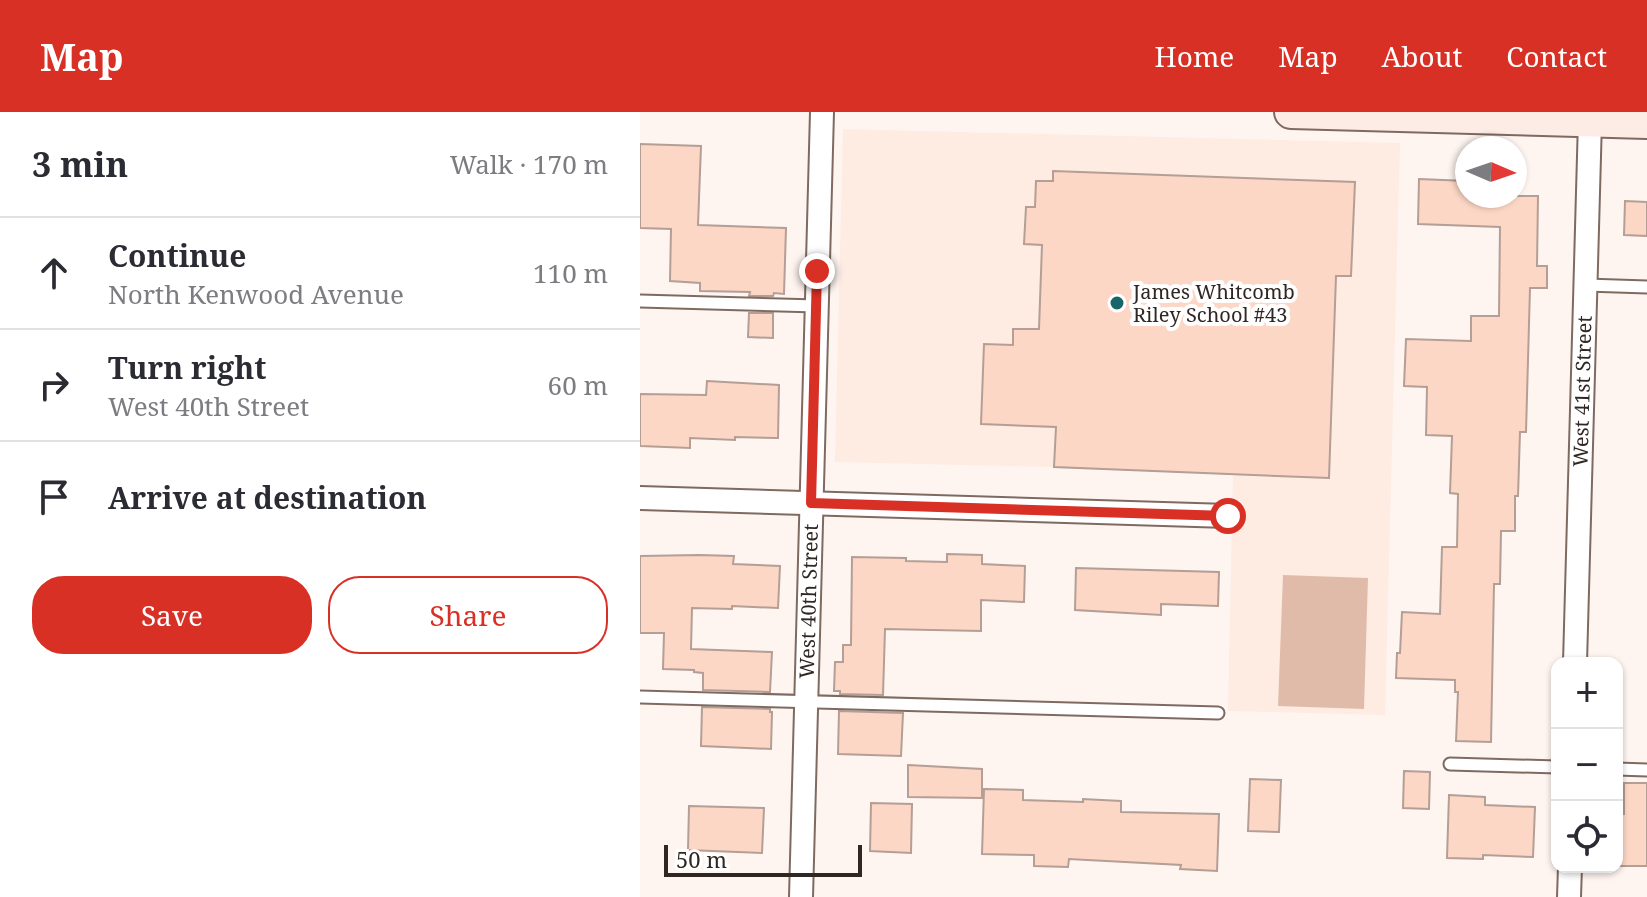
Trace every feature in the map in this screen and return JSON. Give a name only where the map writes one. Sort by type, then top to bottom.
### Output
[{"type":"main road","points":[[1291,112],[1647,122]]},
{"type":"street","name":"West 40th Street","points":[[801,897],[822,112]]},
{"type":"street","name":"West 41st Street","points":[[1575,657],[1590,120]]},
{"type":"street","points":[[640,498],[1228,516]]},
{"type":"street","points":[[1569,897],[1570,873]]},
{"type":"lane","points":[[1586,285],[1647,287]]},
{"type":"lane","points":[[640,301],[817,306]]},
{"type":"lane","points":[[640,697],[1218,713]]},
{"type":"lane","points":[[1450,764],[1551,767]]},
{"type":"lane","points":[[1623,769],[1647,770]]},
{"type":"shaded area","name":"James Whitcomb Riley School #43","points":[[843,129],[1400,143],[1385,715],[1228,711],[1233,474],[835,462]]},
{"type":"shaded area","points":[[1283,575],[1368,578],[1364,709],[1278,706]]},
{"type":"building","points":[[640,144],[701,146],[698,225],[786,228],[784,294],[749,296],[750,292],[700,291],[700,283],[670,281],[671,229],[640,228]]},
{"type":"building","points":[[1053,171],[1355,182],[1351,276],[1336,276],[1329,478],[1054,467],[1056,427],[981,424],[984,344],[1013,345],[1013,329],[1039,329],[1042,245],[1024,244],[1026,207],[1035,207],[1036,181],[1053,181]]},
{"type":"building","points":[[1419,179],[1455,180],[1455,208],[1527,208],[1527,196],[1538,196],[1537,266],[1547,266],[1547,288],[1530,288],[1526,432],[1520,432],[1515,531],[1501,531],[1500,584],[1494,584],[1491,742],[1456,741],[1458,692],[1455,692],[1455,680],[1396,678],[1402,612],[1440,614],[1442,547],[1457,547],[1458,494],[1450,493],[1452,436],[1426,435],[1427,387],[1404,386],[1406,339],[1471,341],[1471,316],[1499,316],[1500,227],[1418,224]]},
{"type":"building","points":[[1625,201],[1647,202],[1647,236],[1624,235]]},
{"type":"building","points":[[749,313],[773,313],[773,338],[748,337]]},
{"type":"building","points":[[707,381],[779,385],[778,438],[690,438],[690,448],[640,446],[640,394],[706,395]]},
{"type":"building","points":[[947,554],[982,555],[982,564],[1025,566],[1024,602],[981,600],[981,631],[885,629],[883,695],[840,694],[840,691],[834,691],[835,662],[843,662],[843,645],[851,645],[852,557],[947,562]]},
{"type":"building","points":[[640,556],[734,556],[733,564],[780,566],[778,608],[692,608],[691,649],[772,652],[770,692],[703,690],[703,673],[663,669],[664,633],[640,633]]},
{"type":"building","points":[[1076,568],[1219,572],[1218,606],[1161,604],[1161,615],[1075,610]]},
{"type":"building","points":[[702,707],[770,709],[771,749],[701,746]]},
{"type":"building","points":[[839,711],[903,713],[901,756],[838,754]]},
{"type":"building","points":[[908,765],[982,769],[982,798],[908,797]]},
{"type":"building","points":[[1404,771],[1430,772],[1429,809],[1403,808]]},
{"type":"building","points":[[1250,779],[1281,780],[1279,832],[1248,831]]},
{"type":"building","points":[[1624,783],[1647,783],[1647,866],[1623,866]]},
{"type":"building","points":[[984,789],[1023,790],[1023,800],[1121,801],[1121,812],[1219,814],[1217,871],[1180,869],[1181,865],[1069,859],[1068,867],[1034,866],[1034,855],[982,854]]},
{"type":"building","points":[[1449,795],[1485,797],[1485,805],[1535,807],[1533,857],[1483,855],[1483,859],[1447,858]]},
{"type":"building","points":[[871,803],[912,804],[911,853],[870,851]]},
{"type":"building","points":[[689,806],[764,808],[762,853],[688,850]]},
{"type":"place","name":"James Whitcomb Riley School #43","points":[[1117,303]]},
{"type":"route","points":[[817,271],[811,503],[1228,516]]}]
